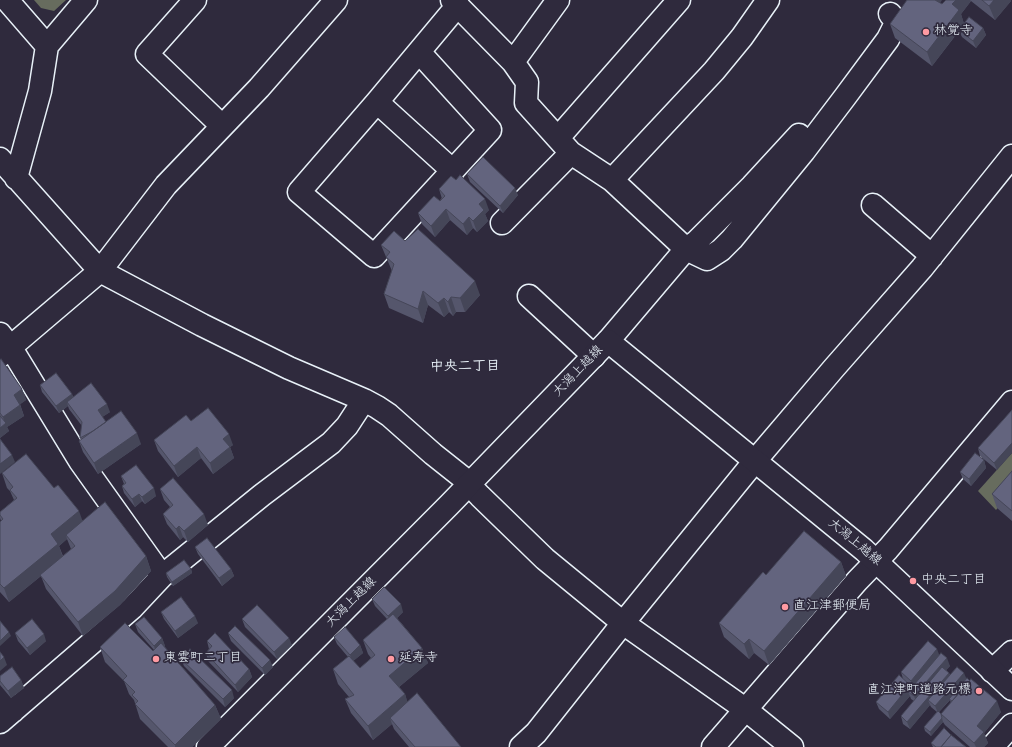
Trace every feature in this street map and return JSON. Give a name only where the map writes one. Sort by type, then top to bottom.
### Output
[{"type":"street","points":[[8,0],[47,46]]},
{"type":"street","points":[[16,178],[40,91],[47,46],[86,0]]},
{"type":"street","points":[[195,0],[148,54],[222,126]]},
{"type":"street","points":[[162,576],[80,461],[4,346],[100,271],[166,185],[259,88],[336,0]]},
{"type":"street","points":[[514,62],[558,0]]},
{"type":"street","points":[[502,223],[565,146],[679,0]]},
{"type":"street","points":[[612,180],[714,71],[742,37],[768,0]]},
{"type":"street","points":[[419,52],[490,130],[374,256],[299,192],[419,52],[455,3],[514,62],[527,82],[526,103],[565,146],[612,180],[686,250]]},
{"type":"street","points":[[529,296],[601,348],[686,250],[696,242],[793,142],[894,7]]},
{"type":"street","points":[[377,102],[453,171]]},
{"type":"street","points":[[521,747],[536,733],[754,462],[932,256],[1012,156]]},
{"type":"street","points":[[0,159],[100,271],[202,326],[289,368],[364,400],[389,415],[433,454],[462,477],[545,559],[623,623],[745,709],[792,747]]},
{"type":"street","points":[[874,205],[932,256]]},
{"type":"street","name":"大潟上越線","points":[[210,746],[601,348],[754,462],[876,561],[1012,689]]},
{"type":"street","points":[[0,693],[6,717],[132,608],[162,576],[262,495],[331,443],[347,426],[364,400]]},
{"type":"street","points":[[713,747],[876,561],[1012,402]]},
{"type":"street","points":[[992,671],[1012,652]]},
{"type":"street","points":[[992,747],[1012,725]]},
{"type":"green space","points":[[34,0],[66,0],[54,11],[41,8]]},
{"type":"green space","points":[[1012,453],[1012,491],[996,510],[978,491]]},
{"type":"building","points":[[907,0],[935,0],[942,4],[946,0],[956,0],[952,4],[959,10],[927,52],[890,24]]},
{"type":"building","points":[[982,0],[994,0],[989,6]]},
{"type":"building","points":[[969,17],[983,28],[973,41],[959,30]]},
{"type":"building","points":[[483,157],[515,188],[500,206],[467,174]]},
{"type":"building","points":[[460,175],[485,199],[479,204],[484,210],[473,221],[469,217],[463,224],[446,209],[431,226],[418,213],[434,196],[440,201],[445,196],[439,189],[451,176],[456,180]]},
{"type":"building","points":[[418,229],[475,281],[460,298],[451,297],[448,302],[444,298],[438,303],[423,291],[418,309],[384,294],[394,264],[386,257],[390,252],[381,245],[394,231],[405,241]]},
{"type":"building","points":[[1,359],[22,389],[14,395],[20,405],[3,417],[0,413]]},
{"type":"building","points":[[56,373],[72,394],[56,406],[40,385]]},
{"type":"building","points":[[91,383],[107,404],[98,410],[106,422],[80,438],[82,422],[67,402]]},
{"type":"building","points":[[208,408],[229,434],[223,439],[230,447],[210,463],[197,447],[174,466],[154,440],[186,415],[191,421]]},
{"type":"building","points":[[1012,410],[1012,443],[994,463],[978,448]]},
{"type":"building","points":[[121,411],[137,433],[94,463],[79,441]]},
{"type":"building","points":[[0,416],[6,423],[0,428]]},
{"type":"building","points":[[0,439],[12,455],[0,464]]},
{"type":"building","points":[[975,453],[984,460],[969,479],[960,472]]},
{"type":"building","points":[[26,454],[54,488],[58,485],[79,511],[51,534],[58,544],[4,588],[0,584],[0,522],[3,519],[0,512],[17,498],[10,490],[13,487],[2,473]]},
{"type":"building","points":[[136,465],[154,488],[142,497],[139,494],[132,499],[122,486],[126,483],[121,476]]},
{"type":"building","points":[[1012,471],[1012,511],[992,494]]},
{"type":"building","points":[[173,478],[204,514],[184,531],[179,526],[176,529],[163,514],[173,505],[160,489]]},
{"type":"building","points":[[105,502],[146,556],[115,591],[78,622],[40,575],[75,546],[66,535]]},
{"type":"building","points":[[804,531],[841,562],[764,651],[749,639],[744,644],[719,623],[763,572],[766,575]]},
{"type":"building","points":[[207,538],[231,569],[219,578],[195,547]]},
{"type":"building","points":[[184,560],[191,569],[172,582],[166,573]]},
{"type":"building","points":[[384,587],[401,604],[388,616],[372,599]]},
{"type":"building","points":[[181,597],[195,616],[175,631],[161,612]]},
{"type":"building","points":[[257,605],[289,638],[274,652],[242,619]]},
{"type":"building","points":[[393,614],[422,648],[389,676],[405,694],[368,726],[345,699],[354,695],[333,669],[349,656],[360,668],[375,655],[363,640]]},
{"type":"building","points":[[144,617],[162,638],[154,646],[135,624]]},
{"type":"building","points":[[32,619],[44,634],[27,648],[15,633]]},
{"type":"building","points":[[0,621],[9,632],[0,641]]},
{"type":"building","points":[[125,623],[153,651],[161,643],[215,705],[175,745],[135,704],[138,701],[132,695],[135,692],[123,680],[127,676],[100,647]]},
{"type":"building","points":[[235,626],[270,660],[262,668],[228,633]]},
{"type":"building","points":[[345,627],[360,645],[350,655],[334,637]]},
{"type":"building","points":[[215,633],[249,669],[235,685],[206,653],[212,646],[207,641]]},
{"type":"building","points":[[928,641],[937,649],[911,681],[901,672]]},
{"type":"building","points":[[190,649],[232,690],[223,699],[181,659]]},
{"type":"building","points":[[0,652],[4,657],[0,661]]},
{"type":"building","points":[[941,653],[947,658],[914,696],[908,692]]},
{"type":"building","points":[[12,667],[21,680],[8,691],[0,681],[0,676]]},
{"type":"building","points":[[942,667],[949,673],[907,722],[901,716]]},
{"type":"building","points":[[957,667],[964,673],[935,706],[928,700]]},
{"type":"building","points":[[899,675],[910,685],[888,712],[876,702]]},
{"type":"building","points":[[967,678],[970,681],[952,701],[949,699]]},
{"type":"building","points":[[971,679],[997,701],[977,726],[984,732],[974,743],[941,714]]},
{"type":"building","points":[[417,693],[461,747],[415,747],[390,718]]},
{"type":"building","points":[[938,711],[942,718],[930,732],[924,727]]},
{"type":"building","points":[[944,728],[951,735],[941,747],[936,747],[931,743]]},
{"type":"building","points":[[951,735],[966,747],[941,747]]},
{"type":"place","name":"林覚寺","points":[[926,32]]},
{"type":"place","name":"中央二丁目","points":[[913,581]]},
{"type":"place","name":"直江津郵便局","points":[[785,607]]},
{"type":"place","name":"東雲町二丁目","points":[[156,659]]},
{"type":"place","name":"延寿寺","points":[[391,659]]},
{"type":"place","name":"直江津町道路元標","points":[[979,691]]},
{"type":"district","name":"中央二丁目","points":[[465,368]]}]
